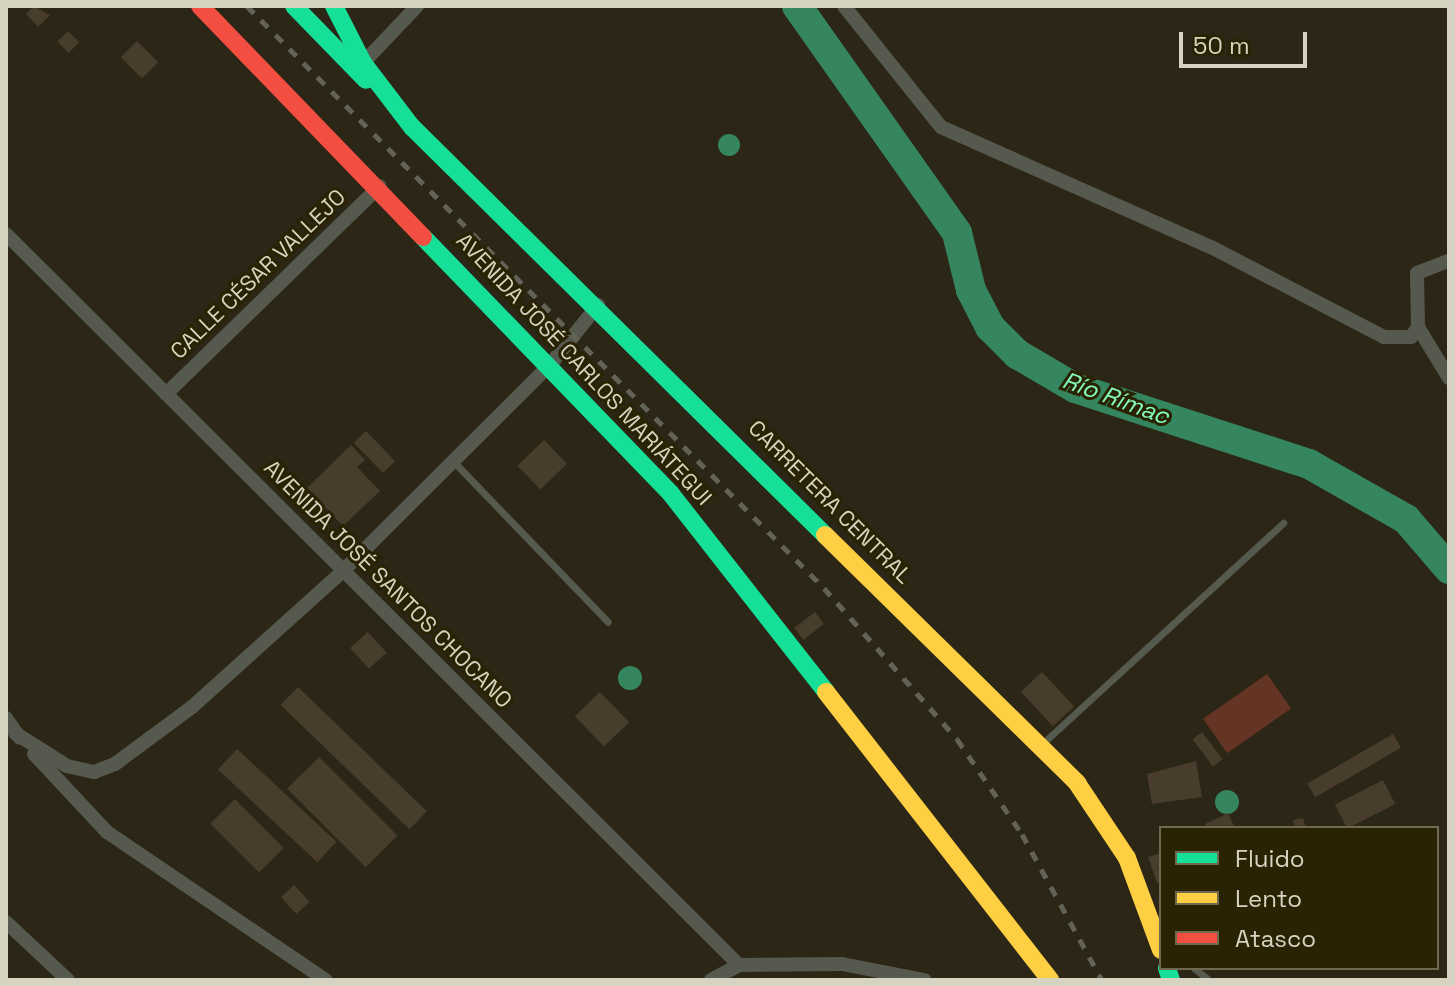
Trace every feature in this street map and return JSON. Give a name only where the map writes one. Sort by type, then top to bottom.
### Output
[{"type":"main road","name":"AVENIDA JOSÉ CARLOS MARIÁTEGUI","points":[[200,6],[380,186],[671,494],[1050,980]]},
{"type":"main road","points":[[294,6],[412,127]]},
{"type":"main road","points":[[334,6],[363,63],[412,127]]},
{"type":"main road","name":"CARRETERA CENTRAL","points":[[412,127],[598,305],[1041,745],[1127,858],[1159,942]]},
{"type":"street","points":[[363,63],[417,6]]},
{"type":"street","points":[[844,6],[941,127],[1096,192],[1384,337],[1399,342],[1418,327]]},
{"type":"street","name":"CALLE CÉSAR VALLEJO","points":[[166,394],[380,186]]},
{"type":"street","name":"AVENIDA JOSÉ SANTOS CHOCANO","points":[[6,234],[739,965]]},
{"type":"street","points":[[1449,261],[1417,273],[1418,327],[1449,378]]},
{"type":"street","points":[[15,733],[67,766],[94,772],[115,764],[192,707],[343,571],[550,365],[598,305]]},
{"type":"street","points":[[6,718],[15,733],[107,832],[326,980]]},
{"type":"street","points":[[6,922],[68,980]]},
{"type":"street","points":[[711,980],[739,965],[842,964],[924,980]]},
{"type":"lane","points":[[453,461],[608,622]]},
{"type":"lane","points":[[1041,745],[1283,523]]},
{"type":"shaded area","points":[[729,134],[737,137],[740,145],[737,153],[729,156],[721,153],[718,145],[721,137]]},
{"type":"shaded area","points":[[630,666],[639,669],[642,678],[639,687],[630,690],[621,687],[618,678],[621,669]]},
{"type":"shaded area","points":[[1267,674],[1291,708],[1227,753],[1203,719]]},
{"type":"shaded area","points":[[1227,790],[1236,793],[1239,802],[1236,811],[1227,814],[1218,811],[1215,802],[1218,793]]},
{"type":"building","points":[[34,6],[50,15],[38,27],[26,14]]},
{"type":"building","points":[[68,31],[79,42],[69,53],[57,42]]},
{"type":"building","points":[[137,41],[158,62],[142,78],[121,57]]},
{"type":"building","points":[[366,431],[395,461],[383,473],[354,443]]},
{"type":"building","points":[[544,440],[567,464],[540,489],[517,466]]},
{"type":"building","points":[[351,445],[365,460],[357,467],[380,491],[343,526],[307,488]]},
{"type":"building","points":[[815,612],[824,624],[803,640],[794,628]]},
{"type":"building","points":[[368,632],[387,653],[369,669],[350,648]]},
{"type":"building","points":[[1042,672],[1074,706],[1053,726],[1021,692]]},
{"type":"building","points":[[298,687],[427,811],[409,829],[281,705]]},
{"type":"building","points":[[600,692],[629,722],[604,747],[575,716]]},
{"type":"building","points":[[1202,732],[1222,759],[1213,766],[1192,739]]},
{"type":"building","points":[[1393,734],[1401,748],[1315,797],[1307,784]]},
{"type":"building","points":[[237,749],[336,842],[317,862],[218,769]]},
{"type":"building","points":[[319,757],[397,835],[366,867],[287,789]]},
{"type":"building","points":[[1196,761],[1202,797],[1152,804],[1147,774]]},
{"type":"building","points":[[1383,780],[1395,804],[1352,826],[1346,826],[1335,805]]},
{"type":"building","points":[[235,799],[284,848],[259,873],[210,824]]},
{"type":"building","points":[[1228,813],[1234,826],[1206,826]]},
{"type":"building","points":[[1303,818],[1305,826],[1294,826],[1293,820]]},
{"type":"building","points":[[1159,854],[1159,882],[1157,883],[1148,857]]},
{"type":"building","points":[[294,885],[310,902],[297,914],[281,897]]},
{"type":"waterway","name":"Río Rímac","points":[[797,6],[957,233],[971,290],[990,327],[1017,354],[1075,388],[1309,464],[1406,519],[1449,569]]},
{"type":"railway","points":[[247,6],[824,588],[957,739],[1022,834],[1102,980]]},
{"type":"traffic: fast","points":[[294,6],[366,80]]},
{"type":"traffic: fast","points":[[334,6],[363,63],[412,127],[825,535]]},
{"type":"traffic: fast","points":[[423,237],[671,494],[826,692]]},
{"type":"traffic: fast","points":[[1168,970],[1171,980]]},
{"type":"traffic: slow","points":[[825,535],[1077,783],[1127,858],[1159,945]]},
{"type":"traffic: slow","points":[[826,692],[1050,980]]},
{"type":"traffic: jam","points":[[200,6],[423,237]]}]
